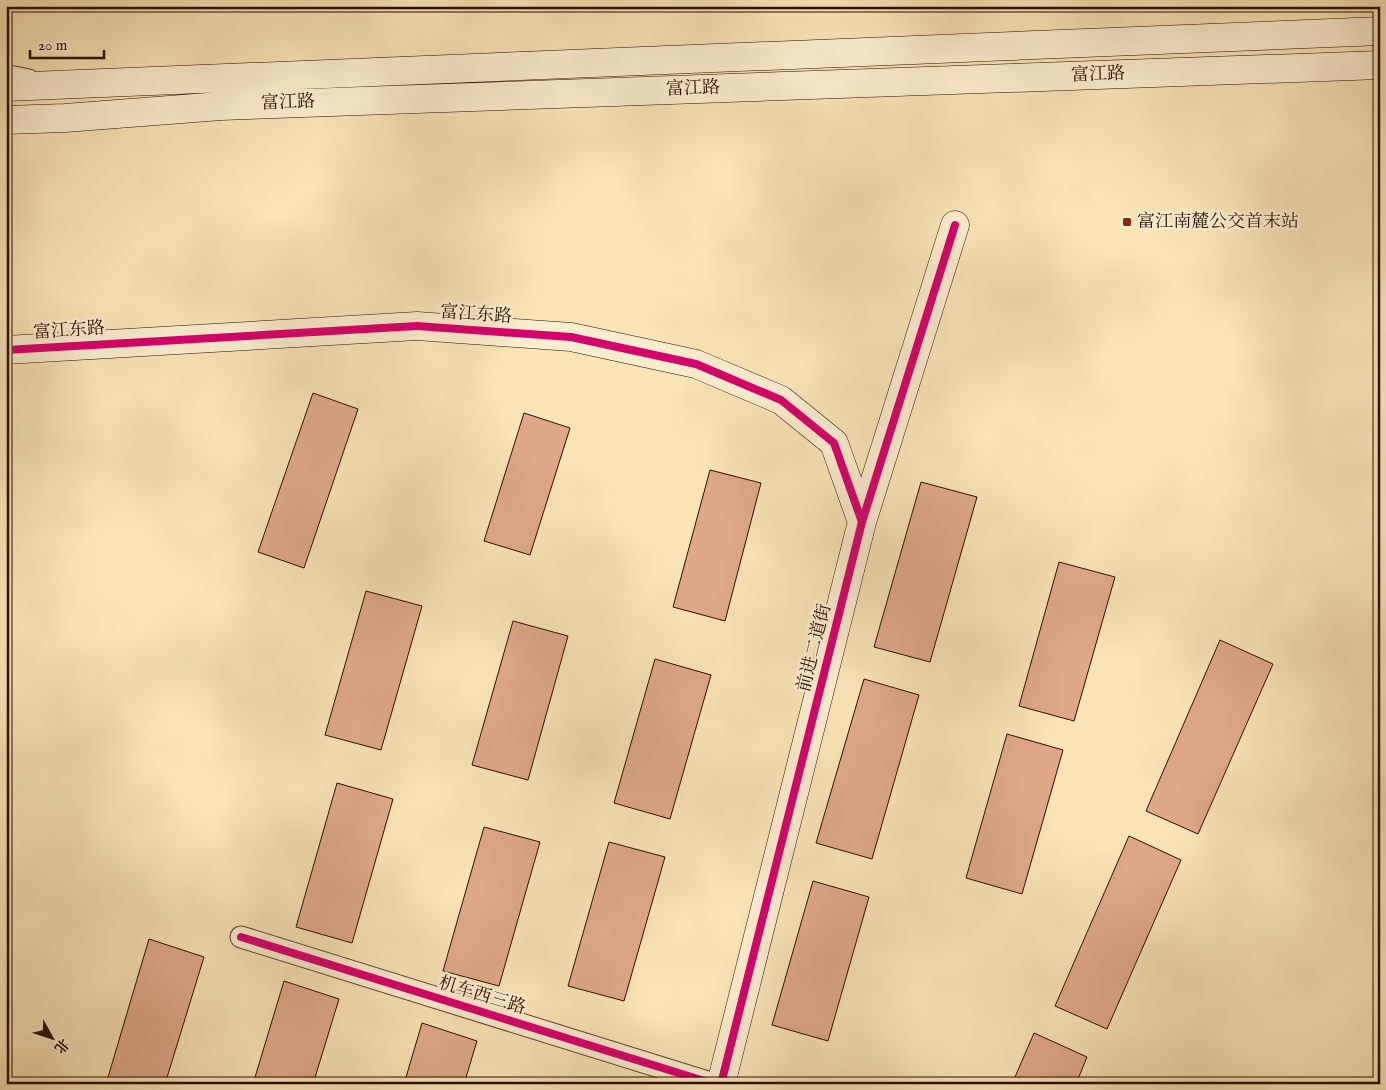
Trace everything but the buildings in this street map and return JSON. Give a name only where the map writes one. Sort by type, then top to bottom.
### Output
[{"type":"main road","name":"富江路","points":[[6,120],[65,118],[222,93],[1380,32]]},
{"type":"main road","name":"富江路","points":[[6,87],[74,84],[222,93],[1380,65]]},
{"type":"main road","name":"前进二道街","points":[[721,1084],[862,522],[955,225]]},
{"type":"main road","name":"富江东路","points":[[6,350],[417,326],[571,337],[696,364],[781,400],[834,443],[862,522]]},
{"type":"street","name":"机车西三路","points":[[241,937],[714,1084]]},
{"type":"lane","points":[[6,70],[74,84]]},
{"type":"cycle path","points":[[721,1084],[862,522],[955,225]]},
{"type":"cycle path","points":[[6,350],[417,326],[571,337],[696,364],[781,400],[834,443],[862,522]]},
{"type":"cycle path","points":[[241,937],[714,1084]]},
{"type":"place","name":"富江南麓公交首末站","points":[[1127,222]]}]
